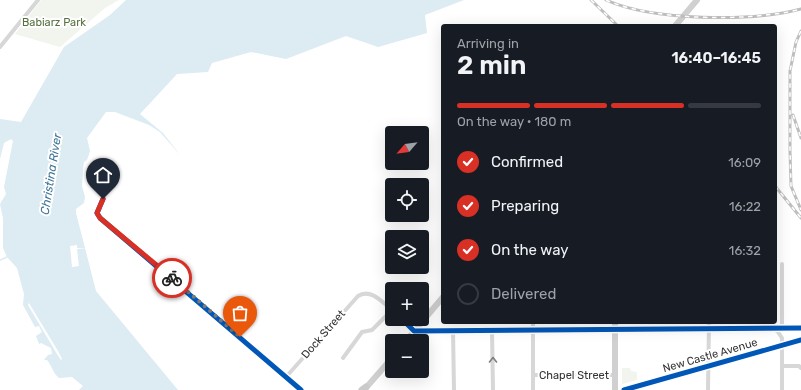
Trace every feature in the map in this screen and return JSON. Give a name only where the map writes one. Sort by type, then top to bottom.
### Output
[{"type":"main road","points":[[677,24],[697,0]]},
{"type":"main road","points":[[412,334],[441,299]]},
{"type":"main road","points":[[615,324],[615,390]]},
{"type":"main road","name":"New Castle Avenue","points":[[624,390],[801,340]]},
{"type":"main road","points":[[365,389],[385,367]]},
{"type":"street","points":[[0,47],[38,0]]},
{"type":"street","points":[[103,199],[97,213],[100,218],[301,390]]},
{"type":"street","points":[[782,264],[782,328]]},
{"type":"street","name":"Dock Street","points":[[286,377],[353,300],[361,294],[371,294],[385,305]]},
{"type":"street","points":[[343,358],[362,332],[372,330],[385,317]]},
{"type":"street","points":[[533,324],[533,390]]},
{"type":"street","points":[[708,390],[709,324]]},
{"type":"street","points":[[409,326],[414,331],[709,330],[801,328]]},
{"type":"street","points":[[773,328],[781,336],[782,390]]},
{"type":"street","points":[[453,330],[454,390]]},
{"type":"street","points":[[492,330],[493,390]]},
{"type":"street","points":[[782,366],[799,366],[801,368]]},
{"type":"street","name":"Chapel Street","points":[[533,374],[615,375]]},
{"type":"green space","name":"Babiarz Park","points":[[41,0],[119,0],[105,8],[60,47],[15,34]]},
{"type":"green space","points":[[622,368],[630,368],[631,371],[637,372],[637,380],[622,384]]},
{"type":"water","name":"Christina River","points":[[126,0],[464,0],[425,15],[427,33],[378,47],[346,36],[286,59],[251,52],[212,63],[208,72],[177,74],[140,114],[163,133],[181,156],[160,132],[149,125],[115,112],[106,112],[87,138],[90,151],[87,160],[84,162],[83,169],[82,186],[85,197],[84,203],[76,209],[96,291],[178,390],[79,390],[83,386],[72,377],[59,378],[47,360],[44,360],[48,355],[52,354],[51,348],[41,343],[39,344],[36,336],[42,332],[39,326],[35,327],[23,305],[24,294],[17,268],[7,257],[3,248],[3,218],[0,204],[6,194],[4,187],[13,141],[11,139],[4,143],[0,159],[0,119],[21,122],[64,47],[110,15]]},
{"type":"pier","points":[[77,245],[77,248],[87,248],[77,249],[79,266],[72,267],[70,246]]},
{"type":"pier","points":[[29,303],[58,351],[62,359],[61,360],[28,305]]},
{"type":"waterway","points":[[0,260],[7,257]]},
{"type":"railway","points":[[591,0],[616,24]]},
{"type":"railway","points":[[606,0],[626,7],[675,16],[756,16],[801,9]]},
{"type":"railway","points":[[801,31],[796,42],[790,71],[791,186],[801,210]]},
{"type":"railway","points":[[793,115],[801,138]]},
{"type":"railway","points":[[777,188],[801,218]]},
{"type":"cycle path","points":[[103,199],[97,213],[100,218],[301,390]]},
{"type":"cycle path","points":[[409,326],[414,331],[801,328]]},
{"type":"cycle path","points":[[624,390],[801,340]]},
{"type":"way so far","points":[[172,278],[240,337]]},
{"type":"route","points":[[103,199],[97,213],[100,218],[172,278]]}]
